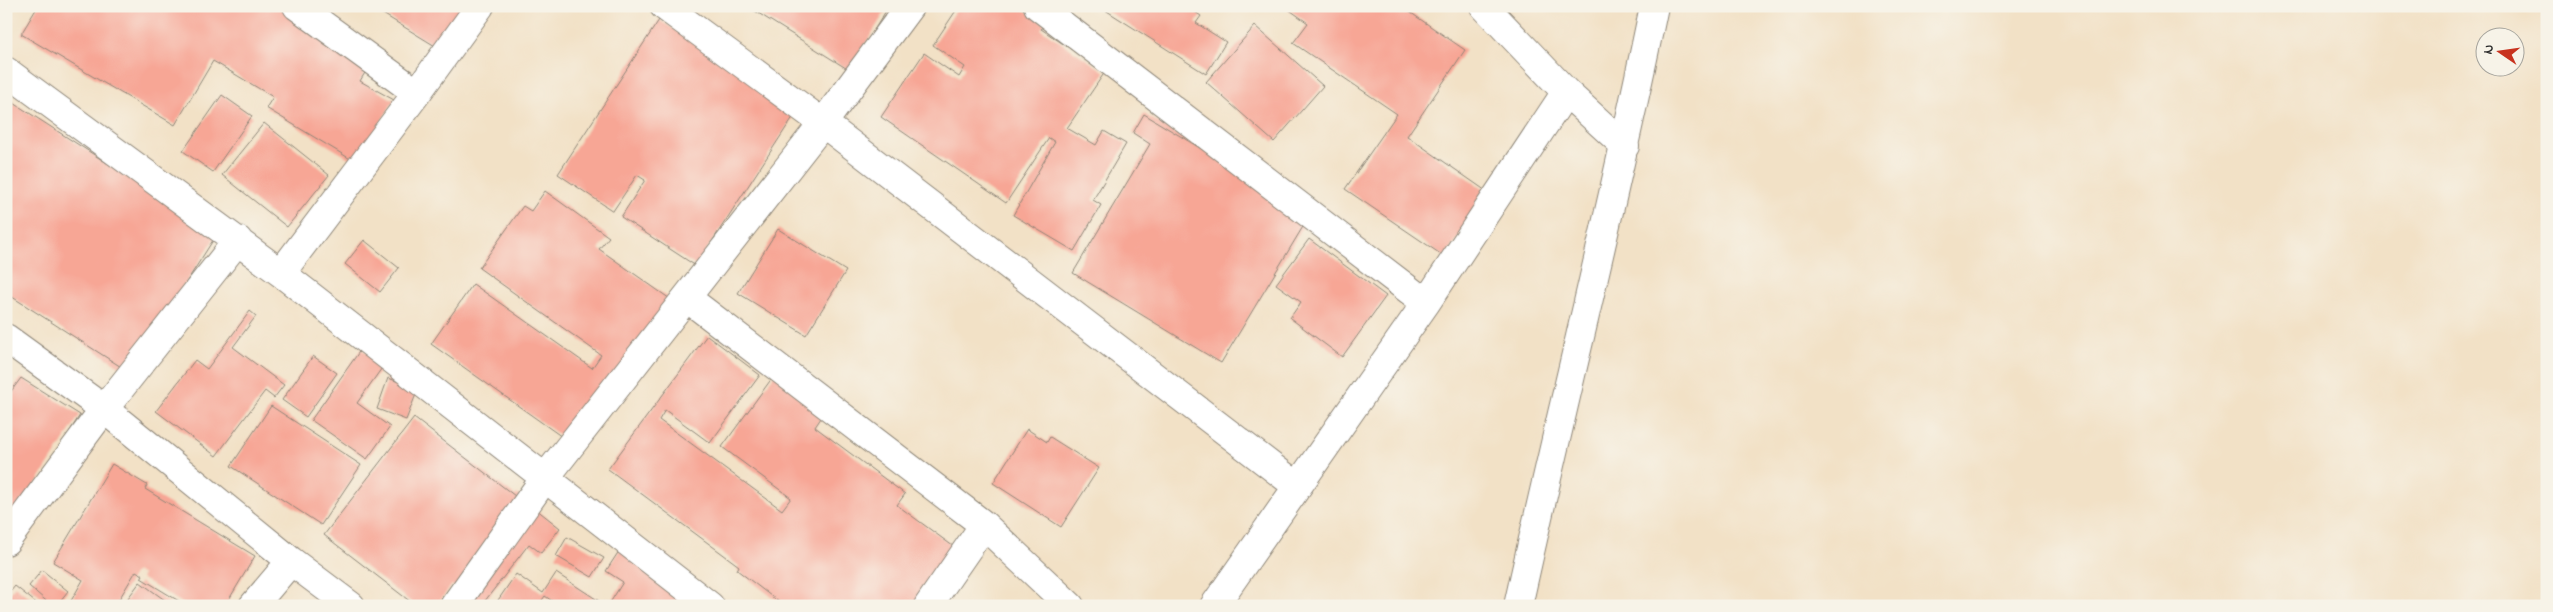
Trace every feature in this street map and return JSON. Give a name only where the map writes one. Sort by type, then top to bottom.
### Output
[{"type":"street","points":[[297,6],[417,93]]},
{"type":"street","points":[[281,272],[417,93],[480,6]]},
{"type":"street","points":[[664,6],[823,124],[1297,486]]},
{"type":"street","points":[[454,606],[546,478],[823,124],[910,6]]},
{"type":"street","points":[[1038,6],[1426,303]]},
{"type":"street","points":[[1484,6],[1566,92],[1625,146]]},
{"type":"street","points":[[1518,606],[1570,371],[1625,146],[1654,6]]},
{"type":"street","points":[[6,71],[281,272],[710,606]]},
{"type":"street","points":[[1214,606],[1426,303],[1566,92]]},
{"type":"street","points":[[6,541],[104,409],[238,240]]},
{"type":"street","points":[[687,298],[984,525],[1070,606]]},
{"type":"street","points":[[6,338],[104,409],[291,561],[351,606]]},
{"type":"street","points":[[928,606],[984,525]]},
{"type":"street","points":[[253,606],[291,561]]},
{"type":"building","points":[[38,6],[285,6],[369,66],[360,81],[394,100],[357,163],[266,108],[273,97],[213,61],[175,125],[21,34]]},
{"type":"building","points":[[370,6],[465,6],[440,49]]},
{"type":"building","points":[[747,6],[889,6],[849,70]]},
{"type":"building","points":[[959,6],[1019,6],[1045,24],[1041,29],[1105,72],[1067,128],[1096,145],[1104,131],[1126,144],[1093,200],[1101,205],[1074,251],[1013,215],[1055,142],[1049,138],[1006,203],[881,117],[924,53],[959,77],[965,67],[933,45]]},
{"type":"building","points":[[1099,6],[1186,6],[1201,16],[1196,23],[1226,42],[1206,74]]},
{"type":"building","points":[[1284,6],[1401,6],[1465,50],[1407,136],[1489,193],[1445,257],[1345,189],[1397,114],[1293,43],[1308,23]]},
{"type":"building","points":[[659,20],[799,108],[696,266],[621,217],[645,180],[637,175],[613,211],[558,174]]},
{"type":"building","points":[[1255,26],[1323,86],[1274,142],[1206,82]]},
{"type":"building","points":[[222,95],[252,116],[213,172],[183,151]]},
{"type":"building","points":[[6,98],[217,234],[129,372],[6,293]]},
{"type":"building","points":[[1144,114],[1310,215],[1221,363],[1073,273],[1150,144],[1133,133]]},
{"type":"building","points":[[264,123],[329,175],[287,227],[222,175]]},
{"type":"building","points":[[545,191],[609,237],[599,249],[673,301],[572,444],[431,344],[473,284],[592,368],[601,355],[479,268],[523,206],[531,211]]},
{"type":"building","points":[[778,229],[846,271],[806,335],[738,293]]},
{"type":"building","points":[[1309,239],[1386,296],[1342,357],[1290,318],[1301,302],[1276,284]]},
{"type":"building","points":[[364,240],[399,268],[380,292],[345,264]]},
{"type":"building","points":[[250,311],[256,316],[233,347],[284,385],[274,398],[265,391],[216,456],[156,411],[195,360],[207,369]]},
{"type":"building","points":[[707,335],[760,375],[710,443],[665,410],[659,420],[782,510],[791,498],[722,447],[775,374],[825,412],[815,427],[905,494],[897,505],[965,555],[928,606],[784,606],[737,570],[739,566],[608,469]]},
{"type":"building","points":[[361,349],[384,365],[357,403],[390,427],[367,459],[311,420]]},
{"type":"building","points":[[313,356],[337,373],[306,417],[282,400]]},
{"type":"building","points":[[21,378],[80,415],[6,531],[6,398]]},
{"type":"building","points":[[388,378],[418,389],[406,420],[377,409]]},
{"type":"building","points":[[271,406],[361,465],[321,525],[231,466]]},
{"type":"building","points":[[414,418],[515,496],[517,494],[560,528],[541,553],[529,544],[481,606],[452,585],[436,606],[416,606],[324,535]]},
{"type":"building","points":[[1027,429],[1047,442],[1050,437],[1099,468],[1061,527],[993,483]]},
{"type":"building","points":[[112,464],[147,485],[145,489],[255,556],[225,606],[187,606],[141,578],[143,575],[136,571],[115,606],[68,606],[83,580],[53,562]]},
{"type":"building","points":[[567,537],[604,558],[592,577],[556,556]]},
{"type":"building","points":[[621,548],[713,606],[608,606],[623,582],[606,571]]},
{"type":"building","points":[[42,570],[68,591],[56,606],[52,606],[29,586]]},
{"type":"building","points":[[556,573],[599,601],[596,606],[559,606],[545,596],[538,606],[494,606],[516,574],[543,593]]},
{"type":"building","points":[[140,582],[173,606],[122,606]]},
{"type":"building","points":[[15,586],[40,606],[6,606],[6,597]]}]
